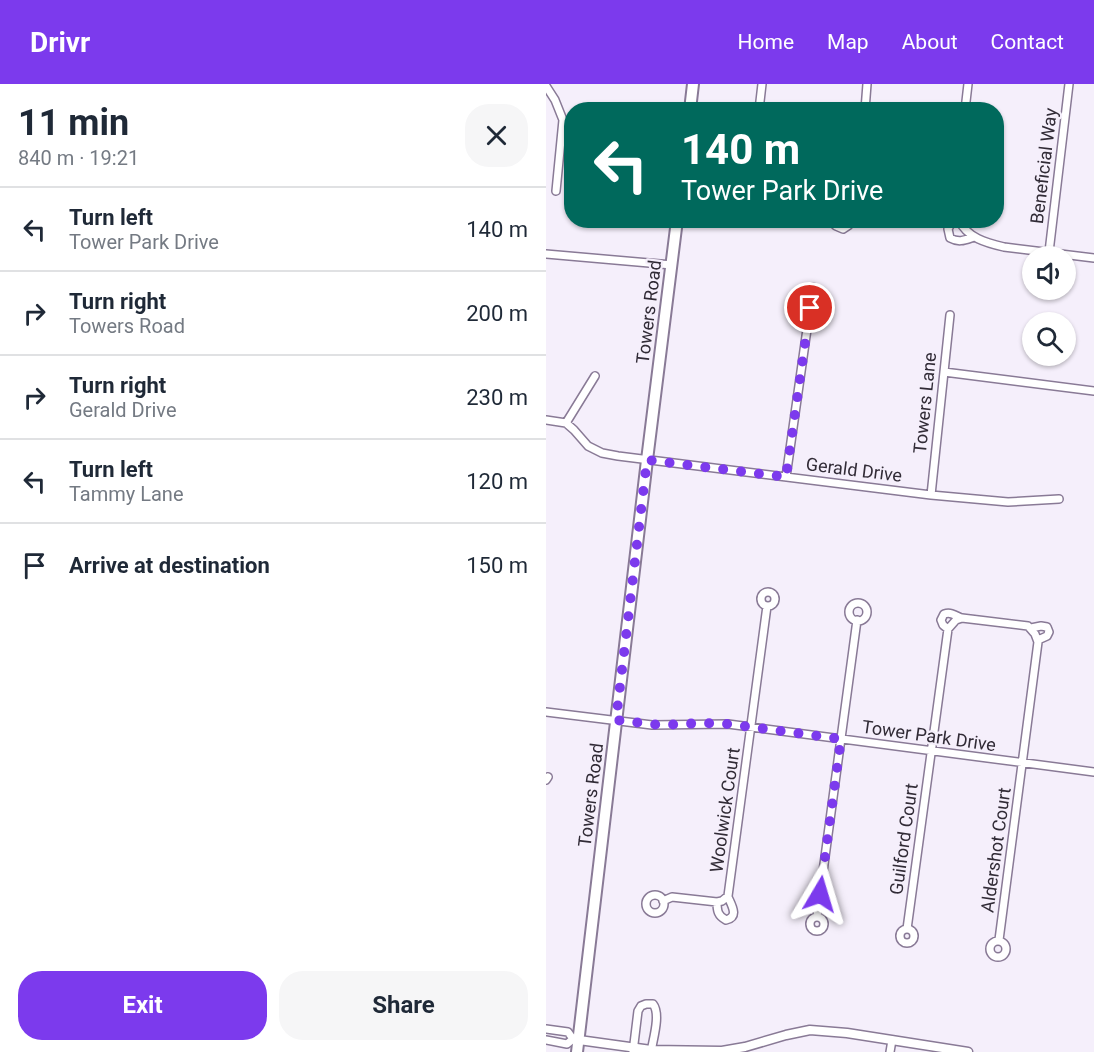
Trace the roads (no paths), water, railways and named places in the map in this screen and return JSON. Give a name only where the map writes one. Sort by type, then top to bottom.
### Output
[{"type":"main road","points":[[691,102],[693,84]]},
{"type":"main road","name":"Towers Road","points":[[577,1052],[576,1040],[676,228]]},
{"type":"street","points":[[760,102],[762,84]]},
{"type":"street","points":[[866,102],[867,84]]},
{"type":"street","points":[[966,102],[968,84]]},
{"type":"street","name":"Beneficial Way","points":[[1050,246],[1069,84]]},
{"type":"street","points":[[546,86],[563,120],[556,191]]},
{"type":"street","points":[[949,228],[950,238],[956,241],[974,237]]},
{"type":"street","points":[[964,228],[969,235],[990,244],[1022,249]]},
{"type":"street","points":[[546,254],[672,265]]},
{"type":"street","points":[[1076,256],[1094,258]]},
{"type":"street","points":[[786,477],[813,287]]},
{"type":"street","name":"Towers Lane","points":[[931,495],[950,315]]},
{"type":"street","points":[[944,372],[1094,391]]},
{"type":"street","points":[[546,420],[566,423],[595,376]]},
{"type":"street","name":"Gerald Drive","points":[[566,423],[588,446],[618,456],[931,495],[1008,502],[1059,499]]},
{"type":"street","name":"Woolwick Court","points":[[728,897],[717,902],[717,912],[726,921],[734,915],[728,897],[767,606]]},
{"type":"street","name":"Guilford Court","points":[[907,930],[948,629],[941,620],[948,612],[961,618]]},
{"type":"street","points":[[948,629],[952,623],[961,618],[1017,624],[1031,628],[1038,640]]},
{"type":"street","points":[[818,916],[857,620]]},
{"type":"street","name":"Aldershot Court","points":[[999,940],[1038,640],[1047,636],[1049,632],[1047,627],[1031,628]]},
{"type":"street","name":"Tower Park Drive","points":[[546,712],[652,724],[728,724],[1094,772]]},
{"type":"street","points":[[663,901],[672,897],[717,902]]},
{"type":"street","points":[[633,1049],[638,1011],[641,1006],[652,1004],[657,1008],[657,1015],[651,1051]]},
{"type":"street","points":[[546,1029],[568,1032],[576,1040]]},
{"type":"street","points":[[546,1040],[567,1044],[576,1040],[651,1051],[704,1052],[745,1047],[810,1030],[847,1033],[968,1052]]},
{"type":"street","points":[[890,1052],[891,1040]]}]
